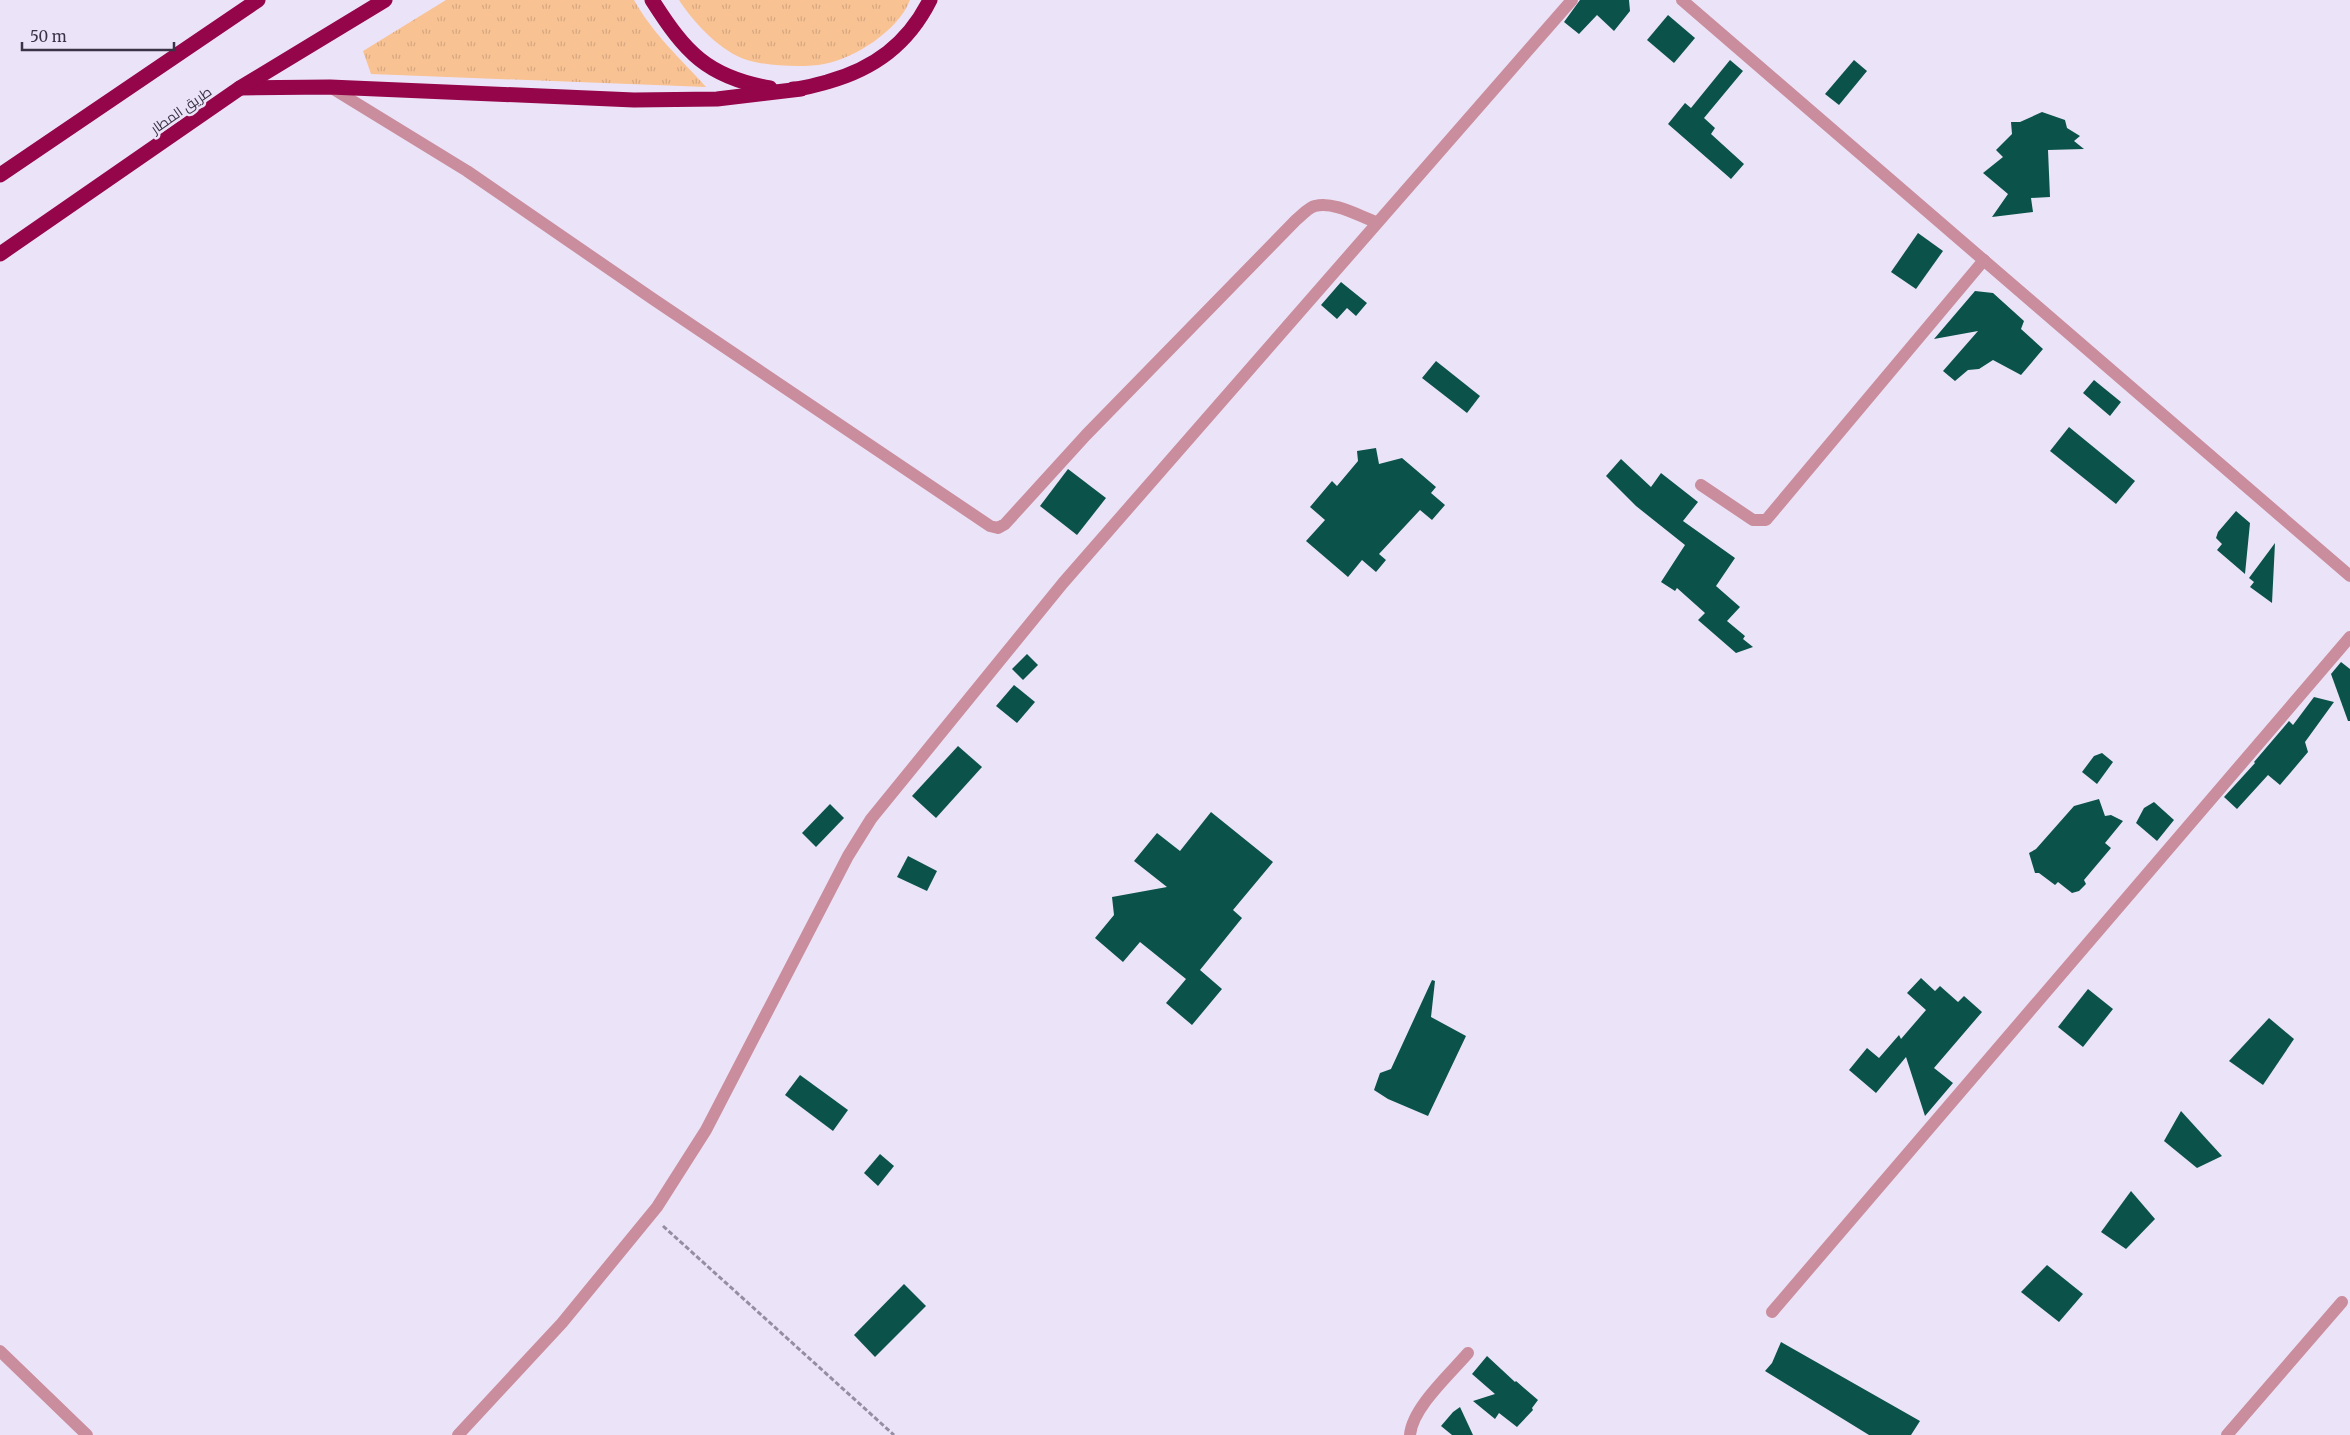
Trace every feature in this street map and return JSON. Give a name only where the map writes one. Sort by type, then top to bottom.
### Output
[{"type":"highway","points":[[0,175],[258,0]]},
{"type":"highway","name":"طريق المطار","points":[[0,254],[240,88],[385,0]]},
{"type":"highway","points":[[652,0],[688,50],[717,72],[750,85],[775,90],[801,89]]},
{"type":"highway","points":[[240,88],[330,87],[634,100],[718,99],[801,89],[860,71],[882,59],[902,42],[918,22],[930,0]]},
{"type":"street","points":[[458,1435],[562,1323],[651,1215],[706,1130],[848,856],[871,820],[1063,583],[1376,222],[1572,0]]},
{"type":"street","points":[[1682,0],[2350,576]]},
{"type":"street","points":[[330,87],[467,171],[652,299],[990,526],[998,528],[1005,524],[1086,435],[1296,220],[1314,206],[1324,206],[1339,208],[1376,222]]},
{"type":"street","points":[[1701,485],[1753,520],[1766,520],[1984,260]]},
{"type":"street","points":[[1772,1312],[2350,637]]},
{"type":"street","points":[[2227,1435],[2342,1302]]},
{"type":"street","points":[[0,1351],[87,1435]]},
{"type":"street","points":[[1410,1435],[1410,1427],[1422,1406],[1468,1353]]},
{"type":"path","points":[[651,1215],[894,1435]]},
{"type":"green space","points":[[446,0],[634,0],[658,35],[706,87],[371,74],[363,51]]},
{"type":"green space","points":[[679,0],[910,0],[896,22],[886,32],[849,56],[824,64],[796,66],[764,64],[737,56],[708,35]]},
{"type":"building","points":[[1580,0],[1629,0],[1630,11],[1614,31],[1597,15],[1579,34],[1564,22]]},
{"type":"building","points":[[1668,15],[1695,38],[1674,63],[1647,40]]},
{"type":"building","points":[[1730,60],[1743,71],[1704,118],[1715,128],[1711,134],[1744,164],[1731,179],[1668,124],[1685,103],[1691,108]]},
{"type":"building","points":[[1854,60],[1867,71],[1839,105],[1825,94]]},
{"type":"building","points":[[2042,112],[2065,120],[2067,128],[2080,136],[2074,141],[2084,149],[2048,150],[2050,197],[2031,198],[2033,212],[1992,217],[2008,194],[1983,173],[2003,157],[1996,150],[2012,134],[2011,122],[2020,122]]},
{"type":"building","points":[[1918,233],[1943,251],[1916,289],[1891,272]]},
{"type":"building","points":[[1341,282],[1367,303],[1356,316],[1347,308],[1337,319],[1321,305]]},
{"type":"building","points":[[1975,291],[1993,293],[2024,321],[2021,329],[2043,349],[2021,375],[1993,360],[1979,369],[1968,370],[1955,381],[1943,371],[1978,331],[1934,339]]},
{"type":"building","points":[[1436,361],[1480,396],[1467,413],[1422,378]]},
{"type":"building","points":[[2094,380],[2121,402],[2110,416],[2083,393]]},
{"type":"building","points":[[2069,427],[2135,481],[2116,504],[2050,451]]},
{"type":"building","points":[[1376,448],[1379,464],[1402,458],[1436,487],[1431,493],[1445,505],[1432,520],[1420,510],[1379,554],[1386,560],[1376,572],[1362,560],[1348,577],[1306,541],[1325,520],[1310,507],[1332,481],[1337,486],[1358,461],[1357,451]]},
{"type":"building","points":[[1621,459],[1651,487],[1661,473],[1698,502],[1683,521],[1735,558],[1716,586],[1740,607],[1727,621],[1745,636],[1743,639],[1753,647],[1736,653],[1698,620],[1705,613],[1677,588],[1675,591],[1661,582],[1685,545],[1636,506],[1606,476]]},
{"type":"building","points":[[1068,469],[1106,498],[1077,535],[1040,506]]},
{"type":"building","points":[[2236,511],[2250,523],[2245,574],[2217,550],[2222,544],[2216,538],[2218,532]]},
{"type":"building","points":[[2275,543],[2272,603],[2250,587],[2254,582],[2249,578]]},
{"type":"building","points":[[1027,654],[1038,665],[1023,680],[1012,669]]},
{"type":"building","points":[[2341,662],[2350,669],[2350,721],[2348,721],[2331,674]]},
{"type":"building","points":[[1014,685],[1035,702],[1017,723],[996,706]]},
{"type":"building","points":[[2314,697],[2334,702],[2305,742],[2308,752],[2280,785],[2268,775],[2237,809],[2224,797],[2289,721],[2293,725]]},
{"type":"building","points":[[958,746],[982,767],[936,818],[912,796]]},
{"type":"building","points":[[2102,753],[2113,762],[2097,784],[2082,772],[2094,756]]},
{"type":"building","points":[[2099,799],[2105,816],[2111,815],[2123,821],[2105,843],[2111,848],[2084,880],[2086,884],[2079,891],[2072,893],[2058,882],[2055,885],[2039,873],[2035,873],[2029,853],[2036,849],[2074,806]]},
{"type":"building","points":[[2154,802],[2174,820],[2157,841],[2136,823],[2144,808]]},
{"type":"building","points":[[830,804],[844,818],[816,847],[802,833]]},
{"type":"building","points":[[1211,812],[1273,862],[1233,910],[1242,918],[1200,970],[1222,989],[1192,1025],[1166,1003],[1186,979],[1140,942],[1123,962],[1095,938],[1114,915],[1112,897],[1167,887],[1134,861],[1157,833],[1180,851]]},
{"type":"building","points":[[908,856],[937,871],[927,891],[897,877]]},
{"type":"building","points":[[1921,978],[1935,991],[1940,986],[1958,1002],[1964,996],[1982,1012],[1934,1068],[1953,1083],[1925,1116],[1906,1057],[1876,1093],[1849,1070],[1867,1048],[1879,1058],[1899,1035],[1901,1039],[1926,1010],[1907,993]]},
{"type":"building","points":[[1432,980],[1435,981],[1431,1017],[1466,1036],[1428,1116],[1388,1099],[1374,1090],[1380,1073],[1391,1069]]},
{"type":"building","points":[[2088,989],[2113,1009],[2083,1047],[2058,1027]]},
{"type":"building","points":[[2269,1018],[2294,1039],[2263,1085],[2229,1061]]},
{"type":"building","points":[[800,1075],[848,1110],[833,1131],[785,1095]]},
{"type":"building","points":[[2181,1111],[2222,1156],[2197,1168],[2164,1141]]},
{"type":"building","points":[[880,1154],[894,1166],[878,1186],[864,1173]]},
{"type":"building","points":[[2131,1191],[2155,1219],[2126,1249],[2101,1232]]},
{"type":"building","points":[[2047,1265],[2083,1294],[2059,1322],[2021,1292]]},
{"type":"building","points":[[904,1284],[926,1306],[875,1357],[854,1335]]},
{"type":"building","points":[[1781,1342],[1920,1421],[1911,1435],[1869,1435],[1765,1371],[1772,1363]]},
{"type":"building","points":[[1487,1356],[1538,1400],[1532,1408],[1533,1410],[1517,1427],[1499,1413],[1495,1419],[1473,1401],[1495,1394],[1472,1374]]},
{"type":"building","points":[[1460,1407],[1473,1435],[1452,1435],[1441,1426]]}]
